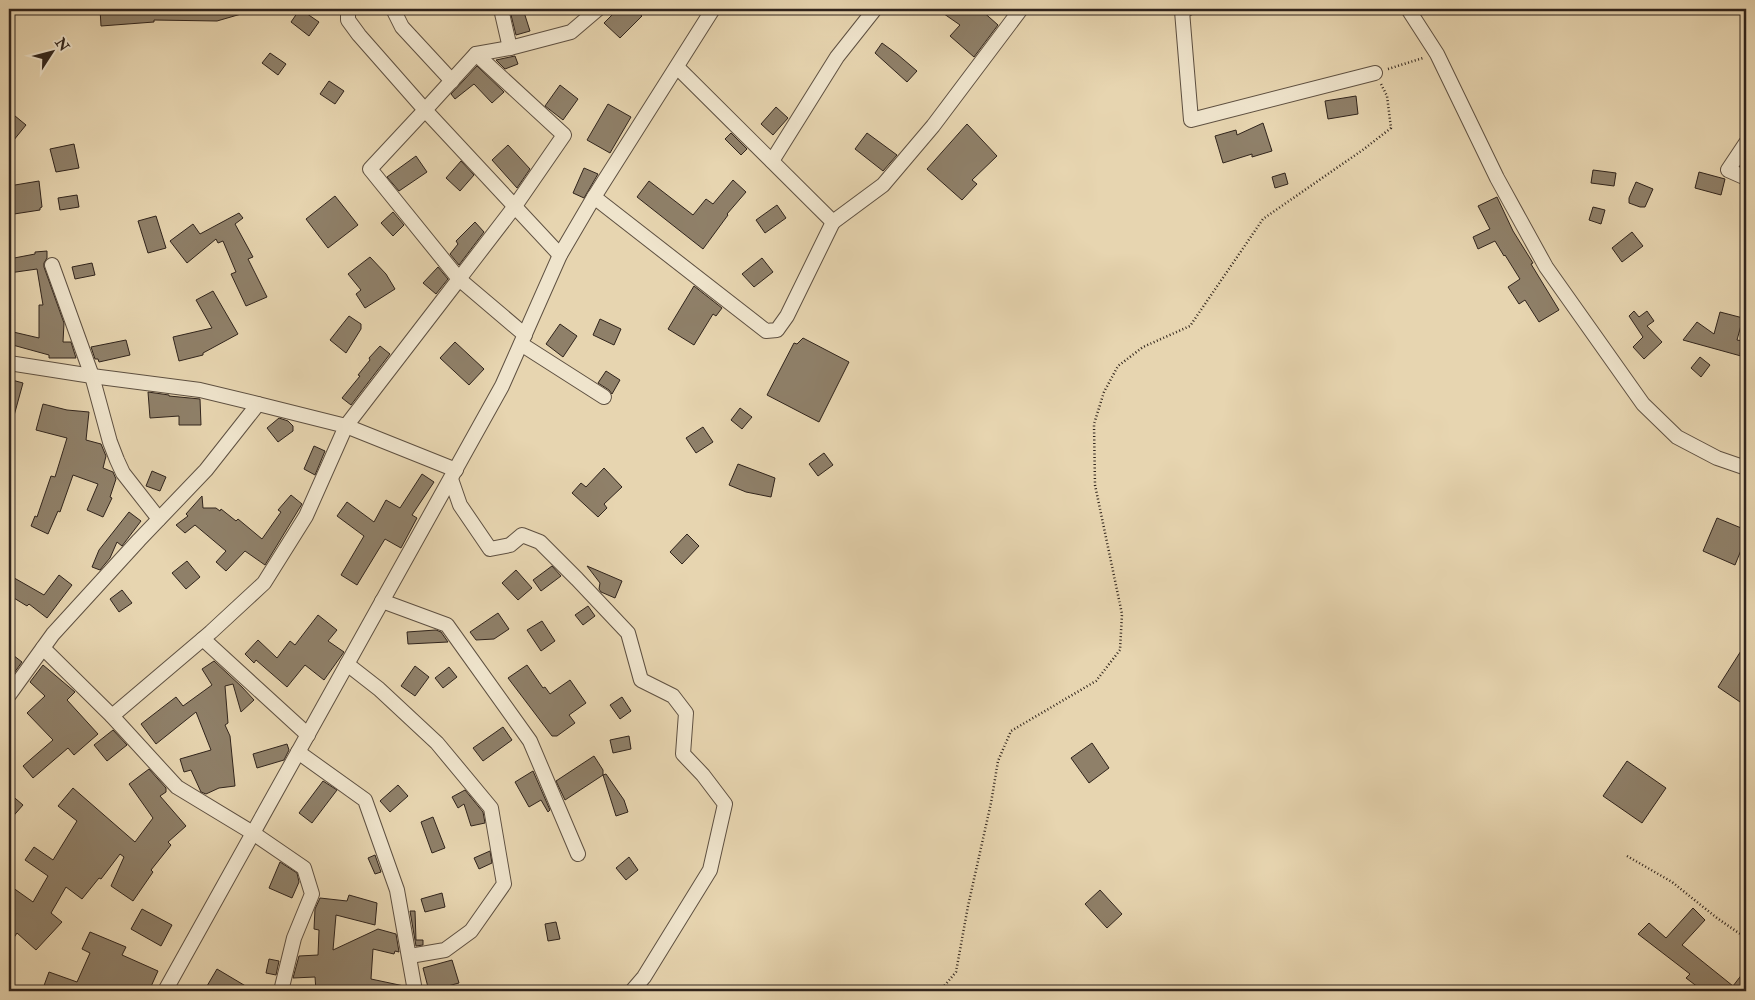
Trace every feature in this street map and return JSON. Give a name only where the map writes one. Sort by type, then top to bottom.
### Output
[{"type":"street","points":[[348,9],[348,20],[359,35],[425,110],[560,255]]},
{"type":"street","points":[[392,9],[402,27],[452,81]]},
{"type":"street","points":[[501,9],[510,48]]},
{"type":"street","points":[[598,9],[571,32],[510,48],[476,54],[370,169],[459,279],[523,340],[604,397]]},
{"type":"street","points":[[165,991],[502,386],[560,255],[594,197],[713,9]]},
{"type":"street","points":[[772,161],[837,57],[875,9]]},
{"type":"street","points":[[594,197],[766,331],[777,330],[788,316],[834,222],[883,185],[933,126],[1021,9]]},
{"type":"street","points":[[1187,9],[1182,11],[1191,120],[1375,73]]},
{"type":"street","points":[[1408,9],[1437,54],[1497,178],[1546,267],[1643,404],[1677,437],[1717,458],[1746,468]]},
{"type":"street","points":[[112,716],[203,639],[264,583],[306,516],[346,426],[515,206],[564,135],[476,54]]},
{"type":"street","points":[[677,67],[834,222]]},
{"type":"street","points":[[1746,143],[1728,170],[1746,178]]},
{"type":"street","points":[[52,265],[92,376],[110,442],[123,473],[159,520]]},
{"type":"street","points":[[9,363],[200,390],[346,426],[453,475]]},
{"type":"street","points":[[9,695],[53,634],[206,470],[258,404]]},
{"type":"street","points":[[453,475],[460,505],[490,549],[510,545],[522,535],[540,542],[578,579],[628,633],[641,680],[673,696],[686,713],[683,754],[702,774],[725,804],[710,870],[644,977],[632,991]]},
{"type":"street","points":[[382,600],[447,624],[530,742],[578,854]]},
{"type":"street","points":[[203,639],[308,736]]},
{"type":"street","points":[[43,648],[112,716],[177,787],[253,833],[304,868],[312,894],[294,938],[281,991]]},
{"type":"street","points":[[347,664],[379,690],[437,743],[491,808],[504,884],[471,931],[445,950],[410,956]]},
{"type":"street","points":[[298,752],[365,800],[398,890],[415,991]]},
{"type":"path","points":[[940,991],[956,972],[998,761],[1011,731],[1096,681],[1120,650],[1122,614],[1095,485],[1094,424],[1104,392],[1118,366],[1143,347],[1190,326],[1263,219],[1391,128],[1387,96],[1375,73],[1437,54]]},
{"type":"path","points":[[1627,856],[1672,882],[1717,918],[1746,938]]},
{"type":"building","points":[[100,9],[247,9],[248,12],[217,21],[154,20],[154,22],[101,26]]},
{"type":"building","points":[[300,9],[319,22],[309,36],[291,22]]},
{"type":"building","points":[[523,9],[530,31],[516,35],[510,11]]},
{"type":"building","points":[[618,9],[634,9],[642,16],[620,38],[604,23]]},
{"type":"building","points":[[937,9],[980,9],[998,25],[974,57],[950,36],[960,25]]},
{"type":"building","points":[[882,43],[917,71],[907,82],[875,53]]},
{"type":"building","points":[[270,53],[286,64],[278,75],[262,63]]},
{"type":"building","points":[[515,56],[518,64],[505,69],[496,60]]},
{"type":"building","points":[[477,66],[504,92],[492,103],[474,84],[455,99],[451,94]]},
{"type":"building","points":[[329,81],[344,91],[335,104],[320,94]]},
{"type":"building","points":[[560,85],[578,99],[563,120],[545,106]]},
{"type":"building","points":[[1356,96],[1358,114],[1328,119],[1325,101]]},
{"type":"building","points":[[608,104],[631,117],[610,153],[587,140]]},
{"type":"building","points":[[776,107],[788,118],[773,135],[761,124]]},
{"type":"building","points":[[9,111],[26,125],[9,146]]},
{"type":"building","points":[[1263,123],[1272,151],[1252,157],[1252,154],[1223,163],[1215,136],[1236,130],[1237,135]]},
{"type":"building","points":[[967,124],[997,156],[972,180],[977,184],[962,200],[927,169]]},
{"type":"building","points":[[731,133],[747,149],[741,155],[725,139]]},
{"type":"building","points":[[867,133],[897,155],[883,171],[855,149]]},
{"type":"building","points":[[74,144],[79,168],[56,172],[50,149]]},
{"type":"building","points":[[508,145],[530,169],[517,188],[492,160]]},
{"type":"building","points":[[416,156],[427,172],[399,191],[387,177]]},
{"type":"building","points":[[461,161],[474,175],[460,191],[446,178]]},
{"type":"building","points":[[584,168],[598,174],[584,198],[573,193]]},
{"type":"building","points":[[1593,170],[1616,173],[1614,186],[1591,183]]},
{"type":"building","points":[[1699,172],[1725,179],[1721,195],[1695,188]]},
{"type":"building","points":[[1285,173],[1288,184],[1275,188],[1272,177]]},
{"type":"building","points":[[733,180],[746,192],[727,214],[703,249],[637,197],[649,181],[693,215],[706,199],[713,204]]},
{"type":"building","points":[[39,181],[42,207],[40,210],[14,214],[9,186]]},
{"type":"building","points":[[1636,182],[1653,189],[1645,207],[1629,203],[1629,198]]},
{"type":"building","points":[[77,195],[79,207],[60,210],[58,198]]},
{"type":"building","points":[[335,196],[358,225],[328,248],[306,219]]},
{"type":"building","points":[[1497,197],[1513,231],[1533,263],[1531,264],[1559,310],[1539,322],[1525,300],[1519,304],[1508,287],[1520,279],[1495,241],[1478,249],[1473,237],[1490,229],[1478,206]]},
{"type":"building","points":[[777,205],[786,218],[765,233],[756,220]]},
{"type":"building","points":[[1593,207],[1605,210],[1601,224],[1589,220]]},
{"type":"building","points":[[393,212],[404,225],[393,236],[381,223]]},
{"type":"building","points":[[239,213],[243,218],[235,224],[253,257],[248,259],[267,297],[246,306],[231,274],[236,272],[223,241],[218,243],[216,239],[187,263],[170,241],[193,224],[200,234]]},
{"type":"building","points":[[156,216],[166,248],[148,253],[138,221]]},
{"type":"building","points":[[475,222],[484,232],[459,265],[450,254],[458,244],[456,241]]},
{"type":"building","points":[[1632,232],[1643,246],[1622,262],[1612,248]]},
{"type":"building","points":[[47,251],[44,267],[64,323],[63,342],[71,342],[76,358],[49,358],[49,355],[9,344],[9,331],[39,338],[39,305],[43,305],[37,269],[9,273],[9,259]]},
{"type":"building","points":[[370,257],[386,274],[395,289],[365,308],[356,294],[361,290],[348,274]]},
{"type":"building","points":[[762,258],[773,272],[754,287],[742,274]]},
{"type":"building","points":[[92,263],[95,275],[75,279],[72,267]]},
{"type":"building","points":[[438,267],[448,279],[436,294],[423,283]]},
{"type":"building","points":[[694,286],[722,308],[716,316],[713,314],[694,345],[668,329]]},
{"type":"building","points":[[213,291],[238,334],[203,353],[203,355],[179,361],[173,337],[212,328],[196,300]]},
{"type":"building","points":[[1634,311],[1639,317],[1647,311],[1654,321],[1647,326],[1662,342],[1644,359],[1633,347],[1643,337],[1629,316]]},
{"type":"building","points":[[1720,312],[1743,318],[1737,340],[1743,341],[1741,356],[1683,340],[1697,322],[1714,334]]},
{"type":"building","points":[[349,316],[361,324],[361,329],[346,353],[330,340]]},
{"type":"building","points":[[600,319],[621,329],[614,345],[593,335]]},
{"type":"building","points":[[560,324],[577,336],[563,357],[546,344]]},
{"type":"building","points":[[803,338],[849,362],[819,422],[767,395],[794,343],[797,344]]},
{"type":"building","points":[[126,340],[130,355],[99,362],[98,359],[95,359],[91,347]]},
{"type":"building","points":[[455,342],[484,369],[469,385],[440,358]]},
{"type":"building","points":[[380,346],[390,354],[351,405],[342,398],[360,376],[358,375],[370,360],[369,358]]},
{"type":"building","points":[[1700,357],[1710,365],[1701,377],[1691,368]]},
{"type":"building","points":[[606,371],[620,380],[612,394],[598,383]]},
{"type":"building","points":[[12,380],[23,383],[12,423],[9,422],[9,389]]},
{"type":"building","points":[[148,392],[200,399],[201,425],[179,425],[179,416],[150,418]]},
{"type":"building","points":[[43,404],[67,410],[89,412],[86,440],[101,444],[106,456],[103,468],[113,472],[116,479],[110,497],[112,498],[103,517],[87,510],[98,484],[73,475],[60,512],[58,511],[48,534],[31,526],[35,516],[37,517],[51,476],[55,477],[67,438],[36,430]]},
{"type":"building","points":[[740,408],[752,417],[742,429],[731,420]]},
{"type":"building","points":[[279,418],[288,421],[293,426],[293,431],[278,442],[267,428]]},
{"type":"building","points":[[703,427],[713,442],[696,453],[686,438]]},
{"type":"building","points":[[314,446],[325,451],[315,475],[304,469]]},
{"type":"building","points":[[824,453],[833,465],[818,476],[809,464]]},
{"type":"building","points":[[738,464],[775,478],[771,497],[746,492],[729,485]]},
{"type":"building","points":[[604,468],[622,487],[604,504],[607,508],[598,517],[572,493],[581,483],[586,487]]},
{"type":"building","points":[[152,471],[166,477],[160,491],[146,486]]},
{"type":"building","points":[[422,474],[434,482],[412,515],[417,518],[401,548],[385,539],[357,585],[341,575],[364,536],[337,516],[347,502],[374,522],[386,500],[400,508]]},
{"type":"building","points":[[291,495],[302,504],[265,565],[245,551],[226,571],[216,562],[226,551],[195,525],[185,533],[176,525],[188,516],[186,514],[202,496],[203,508],[216,508],[220,511],[221,509],[236,521],[238,519],[262,539],[281,512],[278,510]]},
{"type":"building","points":[[129,512],[141,521],[122,546],[117,542],[110,558],[100,570],[92,567],[99,550]]},
{"type":"building","points":[[1717,518],[1746,530],[1746,538],[1735,565],[1703,551]]},
{"type":"building","points":[[687,534],[699,546],[682,564],[670,552]]},
{"type":"building","points":[[187,561],[200,577],[186,589],[172,573]]},
{"type":"building","points":[[552,566],[561,576],[541,591],[533,580]]},
{"type":"building","points":[[587,566],[622,581],[615,598],[601,592],[599,589],[600,583]]},
{"type":"building","points":[[516,570],[532,588],[518,600],[502,583]]},
{"type":"building","points":[[9,575],[44,595],[59,575],[72,585],[47,618],[29,604],[27,606],[9,595]]},
{"type":"building","points":[[122,590],[132,603],[119,612],[110,599]]},
{"type":"building","points":[[588,606],[595,616],[583,625],[575,615]]},
{"type":"building","points":[[498,613],[509,629],[494,639],[476,640],[470,632]]},
{"type":"building","points":[[318,615],[337,630],[328,641],[344,652],[324,680],[305,665],[287,687],[256,660],[254,663],[245,654],[258,640],[277,658],[290,641],[295,645]]},
{"type":"building","points":[[542,621],[555,641],[541,651],[527,630]]},
{"type":"building","points":[[436,630],[441,632],[448,642],[408,644],[407,632]]},
{"type":"building","points":[[1746,643],[1746,706],[1718,687]]},
{"type":"building","points":[[9,652],[22,662],[9,680]]},
{"type":"building","points":[[214,661],[254,700],[241,712],[233,684],[225,686],[228,723],[225,725],[230,736],[235,786],[219,788],[206,794],[201,792],[191,770],[184,772],[180,759],[211,750],[196,712],[156,744],[141,724],[176,697],[183,706],[212,685],[202,669]]},
{"type":"building","points":[[43,665],[75,692],[67,700],[98,734],[74,755],[68,748],[33,778],[23,766],[53,740],[27,713],[45,696],[30,682]]},
{"type":"building","points":[[527,665],[543,688],[545,687],[550,694],[570,680],[586,703],[569,715],[575,723],[557,736],[552,736],[508,678]]},
{"type":"building","points":[[415,666],[429,677],[415,696],[401,686]]},
{"type":"building","points":[[449,667],[457,677],[443,688],[435,678]]},
{"type":"building","points":[[622,697],[631,711],[620,719],[610,705]]},
{"type":"building","points":[[503,727],[512,740],[483,761],[473,748]]},
{"type":"building","points":[[113,730],[127,745],[107,761],[94,745]]},
{"type":"building","points":[[629,736],[631,749],[613,753],[610,740]]},
{"type":"building","points":[[1092,743],[1109,768],[1089,783],[1071,758]]},
{"type":"building","points":[[287,744],[289,750],[284,760],[257,768],[253,754]]},
{"type":"building","points":[[594,756],[603,770],[603,775],[565,800],[556,781]]},
{"type":"building","points":[[1627,761],[1666,788],[1642,823],[1603,796]]},
{"type":"building","points":[[149,769],[166,788],[166,792],[160,796],[186,826],[168,842],[171,845],[151,870],[153,872],[133,901],[111,886],[124,857],[120,854],[101,879],[99,878],[82,899],[66,887],[51,913],[62,922],[36,950],[17,933],[9,945],[9,885],[33,902],[48,876],[25,860],[34,847],[53,860],[77,821],[58,806],[73,788],[135,842],[153,818],[129,784]]},
{"type":"building","points":[[533,771],[550,810],[548,812],[541,800],[529,807],[515,782]]},
{"type":"building","points":[[606,774],[624,800],[628,812],[616,816],[603,775]]},
{"type":"building","points":[[323,781],[337,790],[312,823],[299,813]]},
{"type":"building","points":[[398,785],[408,796],[390,812],[380,801]]},
{"type":"building","points":[[465,790],[483,812],[485,823],[471,826],[464,804],[458,808],[452,797]]},
{"type":"building","points":[[9,793],[23,805],[9,821]]},
{"type":"building","points":[[433,817],[445,848],[432,853],[421,822]]},
{"type":"building","points":[[490,851],[492,863],[479,869],[474,858]]},
{"type":"building","points":[[375,855],[381,872],[375,874],[368,858]]},
{"type":"building","points":[[629,857],[638,870],[626,880],[616,868]]},
{"type":"building","points":[[280,862],[297,873],[299,882],[292,898],[269,888]]},
{"type":"building","points":[[1100,890],[1122,914],[1107,928],[1085,904]]},
{"type":"building","points":[[442,893],[445,907],[425,912],[421,899]]},
{"type":"building","points":[[349,895],[377,903],[375,925],[336,915],[333,950],[378,929],[396,934],[399,952],[395,951],[394,954],[373,949],[371,979],[404,986],[404,991],[360,989],[360,991],[330,987],[331,991],[316,991],[315,977],[293,978],[299,956],[318,955],[319,930],[314,929],[315,909],[320,898],[347,901]]},
{"type":"building","points":[[1693,908],[1705,920],[1682,945],[1733,986],[1746,969],[1746,991],[1703,991],[1686,978],[1690,974],[1638,934],[1649,923],[1666,938]]},
{"type":"building","points":[[142,909],[172,925],[161,946],[131,929]]},
{"type":"building","points":[[410,911],[415,911],[416,940],[423,940],[423,945],[416,946]]},
{"type":"building","points":[[556,922],[560,939],[548,941],[545,924]]},
{"type":"building","points":[[90,932],[126,947],[122,955],[158,971],[149,991],[42,991],[49,972],[77,982],[90,953],[82,949]]},
{"type":"building","points":[[269,959],[279,961],[276,975],[266,973]]},
{"type":"building","points":[[452,960],[459,983],[429,991],[423,968]]},
{"type":"building","points":[[217,969],[254,991],[216,991],[207,986]]}]
